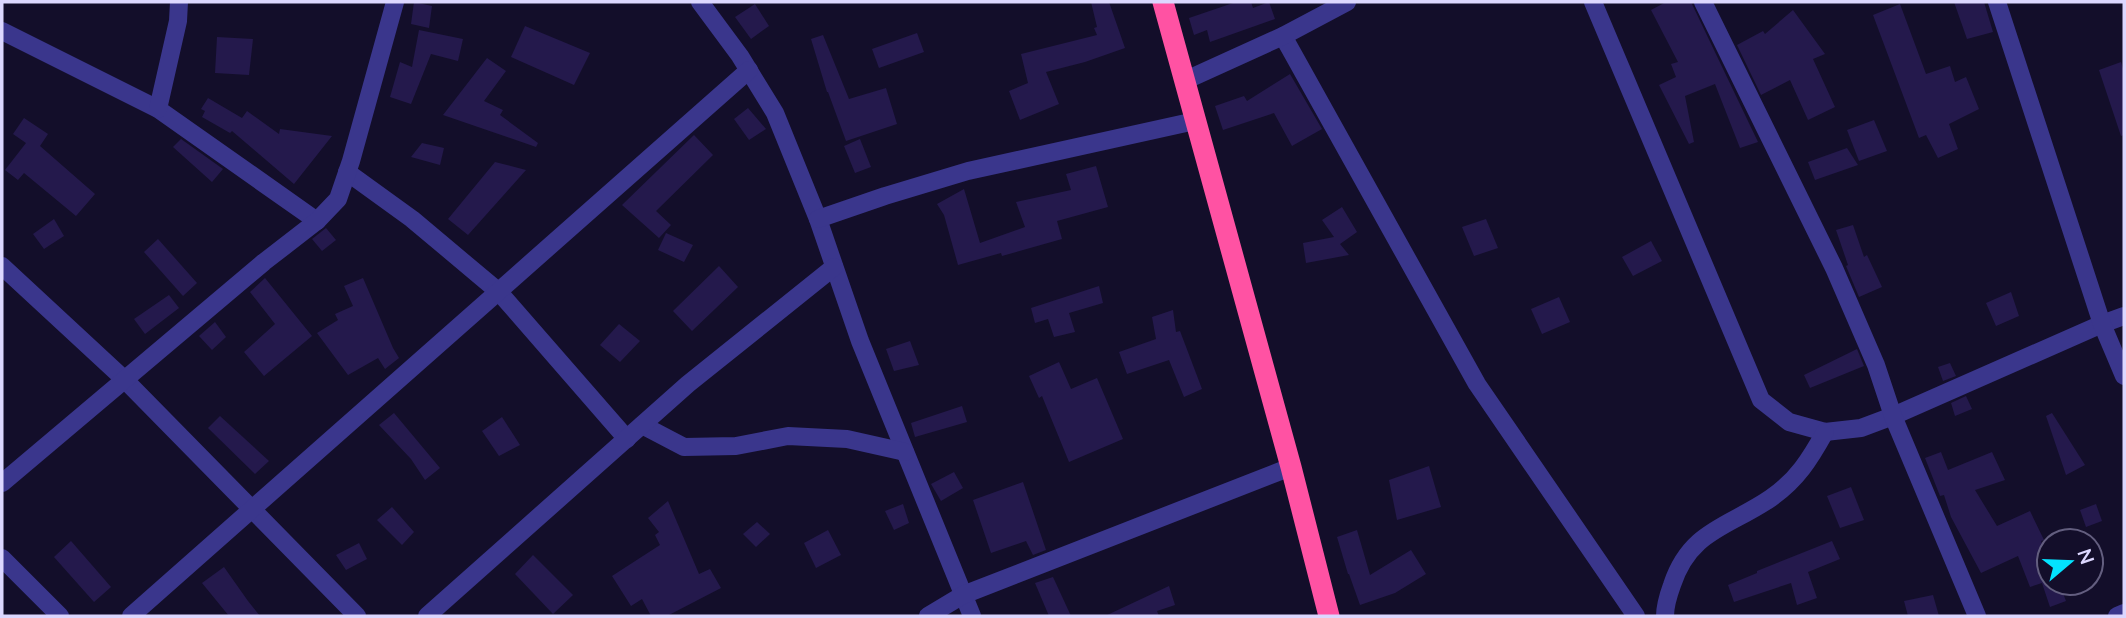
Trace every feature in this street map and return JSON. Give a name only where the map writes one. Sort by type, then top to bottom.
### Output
[{"type":"highway","points":[[1163,2],[1291,467],[1329,616]]},
{"type":"street","points":[[158,109],[178,21],[178,2]]},
{"type":"street","points":[[2,484],[264,262],[317,221],[338,199],[395,2]]},
{"type":"street","points":[[700,2],[749,70],[775,113],[818,219],[860,341],[972,616]]},
{"type":"street","points":[[1184,81],[1283,36],[1346,2]]},
{"type":"street","points":[[1594,2],[1761,400],[1788,422],[1825,432],[1861,428],[2124,316]]},
{"type":"street","points":[[1703,2],[1834,268],[1977,616]]},
{"type":"street","points":[[1997,2],[2102,324],[2124,376]]},
{"type":"street","points":[[2,31],[158,109],[317,221]]},
{"type":"street","points":[[1283,36],[1477,384],[1636,616]]},
{"type":"street","points":[[131,616],[749,70]]},
{"type":"street","points":[[818,219],[968,171],[1195,121]]},
{"type":"street","points":[[347,172],[412,219],[499,292],[627,439]]},
{"type":"street","points":[[2,266],[125,380],[357,616]]},
{"type":"street","points":[[427,616],[688,384],[834,267]]},
{"type":"street","points":[[642,425],[684,447],[736,446],[788,436],[847,439],[905,452]]},
{"type":"street","points":[[1665,616],[1665,607],[1678,566],[1704,537],[1772,498],[1804,468],[1825,432]]},
{"type":"street","points":[[928,616],[963,595],[1291,467]]},
{"type":"street","points":[[2,558],[60,616]]},
{"type":"street","points":[[2117,616],[2124,613]]},
{"type":"building","points":[[414,2],[432,6],[429,28],[411,24]]},
{"type":"building","points":[[1091,2],[1109,2],[1125,48],[1046,72],[1059,104],[1020,120],[1009,91],[1028,83],[1021,54],[1097,35]]},
{"type":"building","points":[[1236,2],[1251,2],[1253,8],[1269,2],[1275,19],[1210,42],[1207,30],[1194,35],[1189,18]]},
{"type":"building","points":[[1666,2],[1691,2],[1758,142],[1740,148],[1715,84],[1685,96],[1694,142],[1689,144],[1659,85],[1676,77],[1671,64],[1678,62],[1651,10]]},
{"type":"building","points":[[1954,2],[1984,2],[1993,32],[1967,39]]},
{"type":"building","points":[[755,4],[769,26],[751,39],[735,17]]},
{"type":"building","points":[[1900,4],[1926,74],[1950,66],[1955,82],[1966,77],[1979,109],[1949,124],[1958,149],[1938,158],[1926,135],[1919,138],[1873,15]]},
{"type":"building","points":[[1793,10],[1825,54],[1813,59],[1835,107],[1808,120],[1790,80],[1761,95],[1737,45],[1763,31],[1765,34]]},
{"type":"building","points":[[525,26],[590,53],[574,85],[511,57]]},
{"type":"building","points":[[419,30],[463,39],[458,61],[431,54],[411,104],[390,97],[400,62],[412,67]]},
{"type":"building","points":[[917,33],[924,52],[879,68],[872,49]]},
{"type":"building","points":[[823,35],[849,99],[886,88],[897,124],[846,141],[811,39]]},
{"type":"building","points":[[217,37],[253,39],[249,75],[215,73]]},
{"type":"building","points":[[487,58],[506,71],[484,101],[503,110],[500,115],[538,143],[536,147],[443,115]]},
{"type":"building","points":[[2121,62],[2124,72],[2124,135],[2121,136],[2099,70]]},
{"type":"building","points":[[1290,74],[1322,129],[1292,146],[1274,113],[1223,130],[1215,106],[1244,96],[1247,101]]},
{"type":"building","points":[[208,98],[242,118],[247,111],[279,134],[280,129],[332,136],[294,184],[232,131],[230,133],[202,117],[205,111],[201,109]]},
{"type":"building","points":[[748,108],[766,129],[749,140],[734,119]]},
{"type":"building","points":[[24,118],[48,134],[40,146],[95,194],[76,216],[24,173],[18,180],[5,170],[26,143],[13,134]]},
{"type":"building","points":[[1874,120],[1887,151],[1859,161],[1847,130]]},
{"type":"building","points":[[694,135],[713,155],[656,211],[671,225],[659,238],[622,205]]},
{"type":"building","points":[[181,139],[223,169],[212,182],[173,147]]},
{"type":"building","points":[[860,139],[871,167],[855,173],[844,146]]},
{"type":"building","points":[[422,143],[444,148],[440,165],[411,157]]},
{"type":"building","points":[[1847,148],[1858,165],[1815,180],[1808,162]]},
{"type":"building","points":[[495,162],[526,170],[468,235],[448,219]]},
{"type":"building","points":[[1096,166],[1108,207],[1057,221],[1062,239],[958,265],[944,215],[937,204],[964,189],[980,243],[1025,227],[1016,202],[1071,190],[1066,174]]},
{"type":"building","points":[[1342,207],[1357,232],[1340,244],[1349,255],[1306,263],[1303,243],[1334,237],[1322,220]]},
{"type":"building","points":[[54,219],[64,236],[44,249],[33,234]]},
{"type":"building","points":[[1486,219],[1498,248],[1474,256],[1462,227]]},
{"type":"building","points":[[1853,225],[1864,257],[1867,255],[1882,287],[1859,297],[1846,266],[1848,265],[1836,230]]},
{"type":"building","points":[[326,228],[336,240],[322,251],[312,239]]},
{"type":"building","points":[[666,233],[693,245],[684,262],[658,250]]},
{"type":"building","points":[[158,239],[197,283],[183,296],[144,252]]},
{"type":"building","points":[[1651,241],[1662,261],[1633,276],[1622,257]]},
{"type":"building","points":[[719,266],[738,287],[692,331],[673,311]]},
{"type":"building","points":[[265,278],[312,336],[264,376],[244,352],[275,324],[250,292]]},
{"type":"building","points":[[363,278],[399,358],[385,369],[378,358],[348,375],[317,333],[338,320],[335,314],[353,306],[344,286]]},
{"type":"building","points":[[1099,286],[1103,303],[1069,313],[1075,332],[1054,337],[1048,319],[1035,323],[1031,308]]},
{"type":"building","points":[[2011,292],[2019,316],[1996,326],[1986,303]]},
{"type":"building","points":[[169,295],[179,308],[145,334],[134,319]]},
{"type":"building","points":[[1559,297],[1570,322],[1542,334],[1531,309]]},
{"type":"building","points":[[1173,310],[1176,332],[1180,331],[1202,389],[1184,397],[1169,360],[1127,374],[1119,352],[1156,339],[1152,317]]},
{"type":"building","points":[[215,322],[226,337],[212,350],[199,336]]},
{"type":"building","points":[[619,324],[640,341],[620,362],[600,345]]},
{"type":"building","points":[[910,341],[919,365],[894,371],[886,349]]},
{"type":"building","points":[[1857,349],[1864,366],[1810,388],[1804,375]]},
{"type":"building","points":[[1059,362],[1071,389],[1097,378],[1123,439],[1069,462],[1042,396],[1039,398],[1029,376]]},
{"type":"building","points":[[1950,363],[1956,376],[1943,381],[1938,367]]},
{"type":"building","points":[[1966,396],[1972,409],[1955,416],[1951,403]]},
{"type":"building","points":[[962,406],[967,422],[915,437],[911,423]]},
{"type":"building","points":[[394,413],[440,468],[425,480],[411,459],[379,425]]},
{"type":"building","points":[[2052,413],[2085,465],[2066,475],[2046,416]]},
{"type":"building","points":[[220,416],[269,461],[255,474],[208,428]]},
{"type":"building","points":[[502,417],[520,445],[499,456],[482,431]]},
{"type":"building","points":[[1941,452],[1948,470],[1992,452],[2005,480],[1975,490],[1997,526],[2030,511],[2038,527],[2035,527],[2035,585],[2030,587],[2018,556],[1981,573],[1951,517],[1944,495],[1940,496],[1925,458]]},
{"type":"building","points":[[1429,466],[1441,507],[1397,520],[1389,480]]},
{"type":"building","points":[[954,472],[963,488],[941,501],[931,484]]},
{"type":"building","points":[[1023,482],[1046,550],[1033,555],[1026,541],[991,553],[973,500]]},
{"type":"building","points":[[1851,487],[1864,520],[1840,528],[1827,496]]},
{"type":"building","points":[[668,501],[699,574],[710,569],[721,588],[667,616],[651,616],[642,599],[631,606],[612,576],[660,545],[655,535],[659,532],[648,518]]},
{"type":"building","points":[[903,504],[909,523],[894,530],[885,511]]},
{"type":"building","points":[[2096,504],[2102,521],[2086,527],[2080,510]]},
{"type":"building","points":[[392,507],[414,532],[402,545],[377,520]]},
{"type":"building","points":[[757,522],[770,534],[756,547],[743,534]]},
{"type":"building","points":[[828,530],[841,555],[816,568],[804,543]]},
{"type":"building","points":[[1357,530],[1370,575],[1411,550],[1426,574],[1395,593],[1360,605],[1337,537]]},
{"type":"building","points":[[71,541],[111,587],[94,602],[54,557]]},
{"type":"building","points":[[1832,541],[1840,559],[1808,572],[1817,598],[1797,605],[1791,583],[1734,602],[1728,585]]},
{"type":"building","points":[[359,543],[367,559],[346,570],[336,555]]},
{"type":"building","points":[[533,555],[573,595],[553,614],[515,574]]},
{"type":"building","points":[[224,567],[260,616],[229,616],[202,583]]},
{"type":"building","points":[[1053,577],[1071,616],[1049,616],[1035,583]]},
{"type":"building","points":[[1169,586],[1175,605],[1157,611],[1159,616],[1105,616]]},
{"type":"building","points":[[1933,595],[1939,616],[1908,616],[1904,601]]},
{"type":"building","points":[[2047,597],[2064,597],[2066,601],[2050,607]]}]
